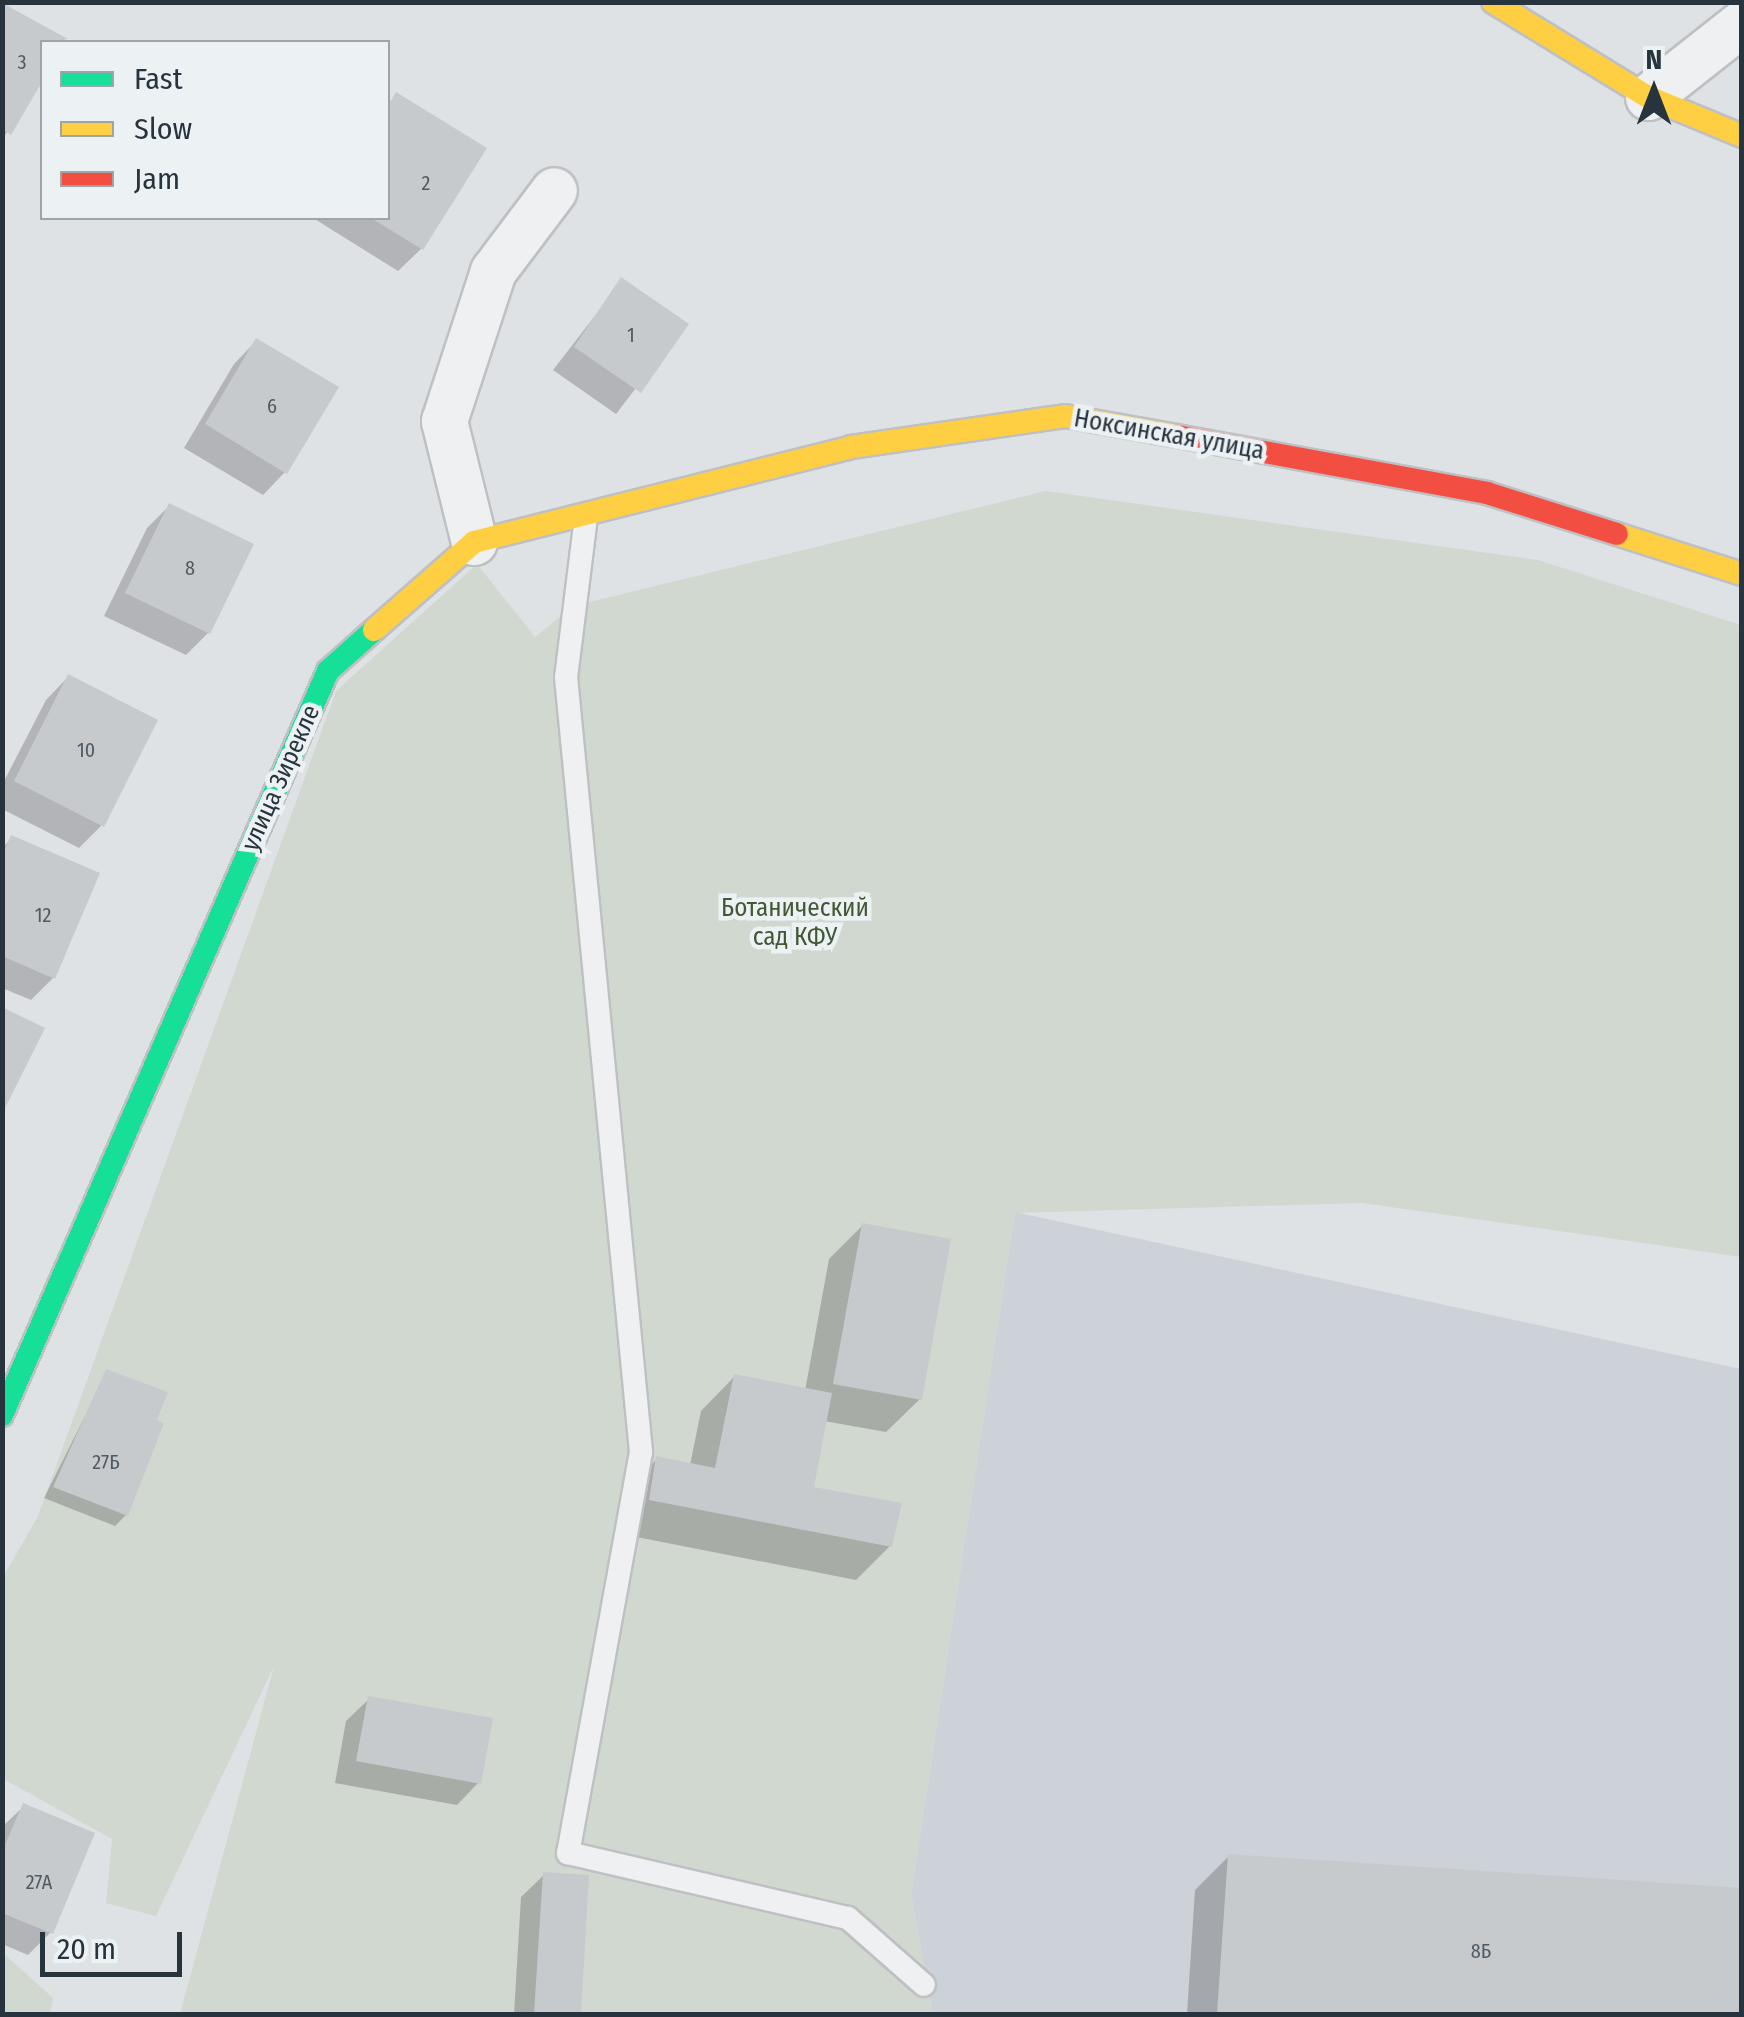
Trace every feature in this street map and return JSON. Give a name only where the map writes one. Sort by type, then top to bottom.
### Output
[{"type":"street","points":[[1492,2],[1648,97],[1742,136]]},
{"type":"street","points":[[1648,97],[1742,23]]},
{"type":"street","points":[[474,542],[444,421],[493,271],[554,190]]},
{"type":"street","name":"Ноксинская улица","points":[[474,542],[586,517],[851,447],[1065,416],[1488,493],[1742,574]]},
{"type":"street","name":"улица Зирекле","points":[[2,1415],[328,671],[474,542]]},
{"type":"lane","points":[[586,517],[566,676],[642,1452],[568,1853],[848,1918],[924,1985]]},
{"type":"shaded area","points":[[1015,1212],[1741,1369],[1741,2014],[933,2014],[911,1895]]},
{"type":"green space","name":"Ботанический сад КФУ","points":[[1046,491],[1538,560],[1741,625],[1741,1257],[1362,1203],[1015,1213],[911,1895],[933,2014],[180,2014],[274,1666],[156,1916],[106,1903],[112,1839],[3,1779],[3,1577],[38,1516],[336,691],[477,564],[535,637],[573,606]]},
{"type":"green space","points":[[3,1953],[53,1998],[50,2014],[3,2014]]},
{"type":"building","points":[[2,3],[68,39],[40,40],[40,85],[11,135],[2,129]]},
{"type":"building","points":[[396,92],[487,148],[423,250],[374,220],[390,220],[390,102]]},
{"type":"building","points":[[621,277],[689,324],[641,393],[574,347]]},
{"type":"building","points":[[256,338],[339,387],[287,474],[205,424]]},
{"type":"building","points":[[169,503],[254,544],[210,634],[125,593]]},
{"type":"building","points":[[68,674],[158,720],[104,827],[14,781]]},
{"type":"building","points":[[11,835],[100,873],[55,979],[2,956],[2,856]]},
{"type":"building","points":[[2,1007],[45,1028],[2,1114]]},
{"type":"building","points":[[862,1223],[951,1239],[922,1400],[833,1384]]},
{"type":"building","points":[[106,1369],[168,1392],[157,1420],[164,1423],[128,1516],[53,1487]]},
{"type":"building","points":[[734,1374],[832,1393],[814,1487],[902,1503],[892,1547],[649,1500],[656,1456],[715,1468]]},
{"type":"building","points":[[368,1696],[493,1718],[481,1784],[356,1761]]},
{"type":"building","points":[[23,1803],[95,1833],[53,1934],[2,1913],[2,1852]]},
{"type":"building","points":[[1228,1854],[1742,1888],[1742,2014],[1217,2014]]},
{"type":"building","points":[[543,1872],[589,1875],[581,2014],[534,2014]]},
{"type":"traffic: fast","points":[[2,1415],[328,671],[374,630]]},
{"type":"traffic: slow","points":[[1493,2],[1648,97],[1742,136]]},
{"type":"traffic: slow","points":[[374,630],[474,542],[851,447],[1065,416],[1177,436]]},
{"type":"traffic: slow","points":[[1617,534],[1742,574]]},
{"type":"traffic: jam","points":[[1177,436],[1487,493],[1617,534]]}]
